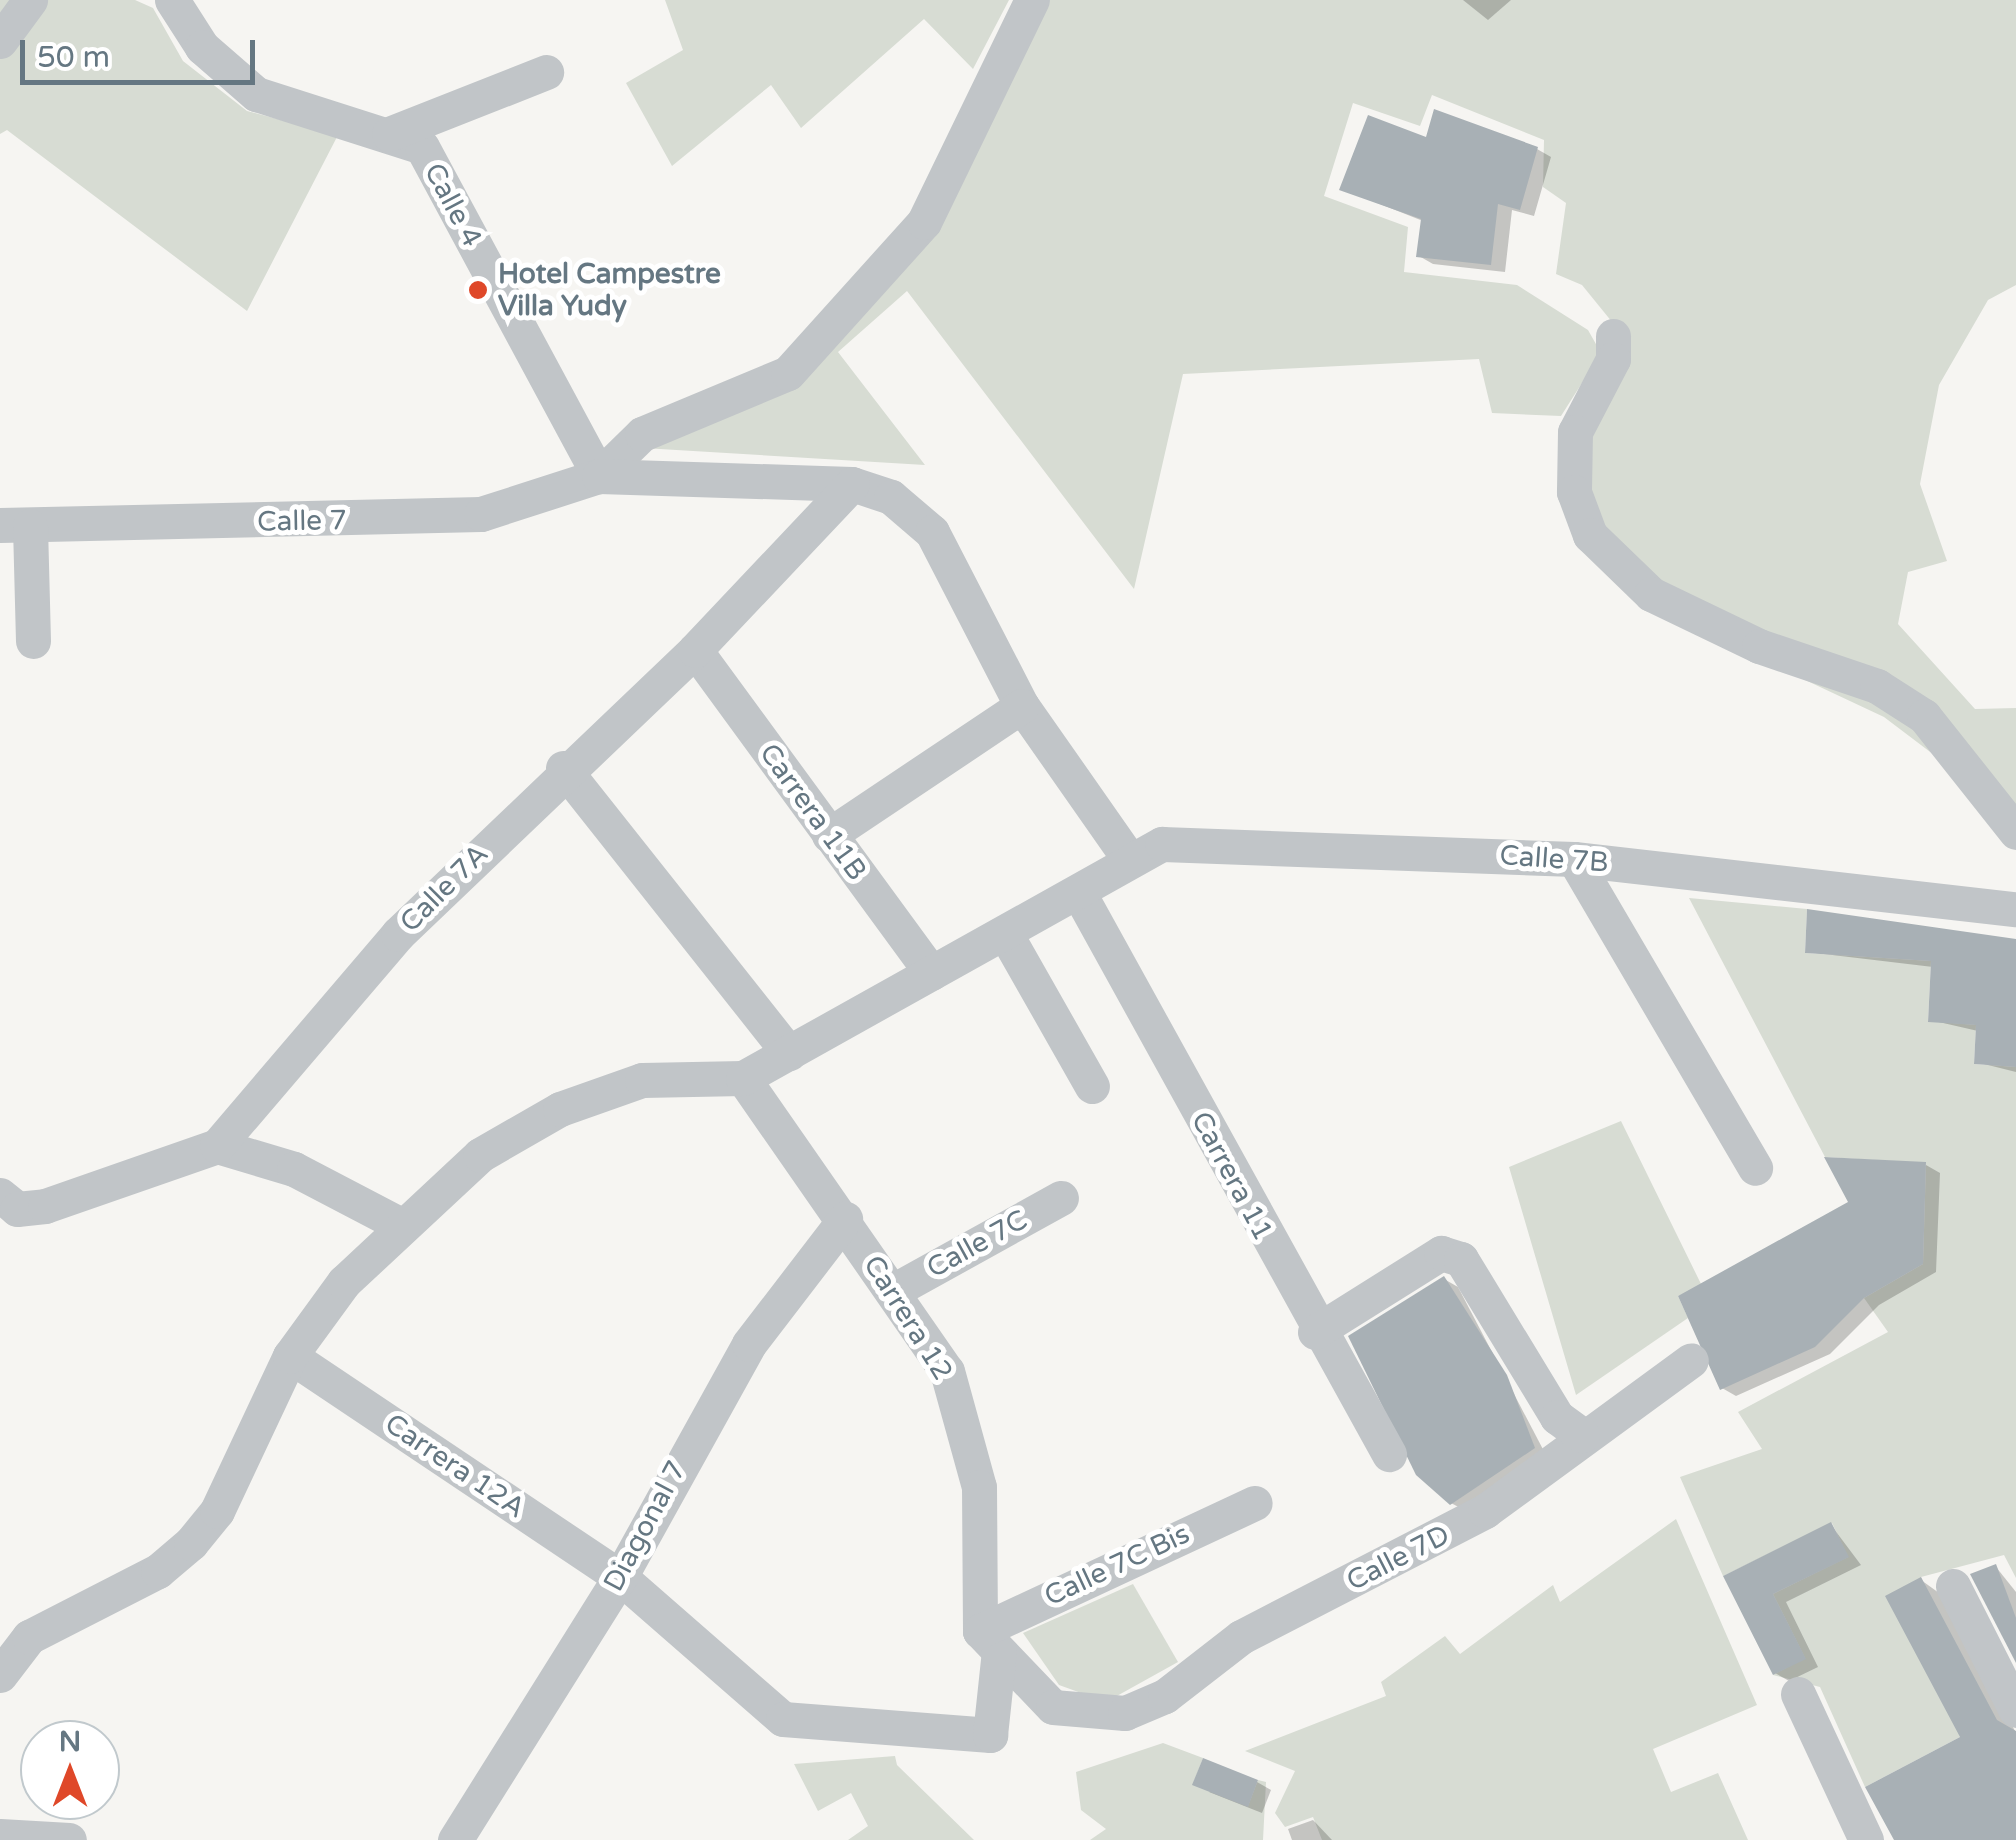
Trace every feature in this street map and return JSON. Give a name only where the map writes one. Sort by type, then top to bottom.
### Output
[{"type":"street","points":[[0,42],[30,0]]},
{"type":"street","name":"Calle 4","points":[[172,0],[202,47],[256,94],[422,147],[599,476]]},
{"type":"street","points":[[599,476],[642,434],[788,373],[924,222],[1032,0]]},
{"type":"street","points":[[388,134],[546,72]]},
{"type":"street","points":[[1613,336],[1613,359],[1575,432],[1574,492],[1590,535],[1652,594],[1759,646],[1877,686],[1924,716],[2016,832]]},
{"type":"street","points":[[0,1675],[29,1637],[158,1571],[191,1543],[216,1511],[290,1356],[344,1282],[480,1155],[560,1109],[642,1080],[743,1078],[1080,894],[1128,859],[1022,706],[932,532],[891,497],[852,484],[599,476]]},
{"type":"street","name":"Calle 7","points":[[15,526],[480,514],[599,476]]},
{"type":"street","name":"Calle 7A","points":[[216,1146],[398,934],[563,768],[695,650],[852,484]]},
{"type":"street","points":[[15,526],[33,641]]},
{"type":"street","name":"Carrera 11B","points":[[695,650],[931,973]]},
{"type":"street","points":[[830,835],[1022,706]]},
{"type":"street","points":[[563,768],[788,1053]]},
{"type":"street","name":"Calle 7B","points":[[1128,859],[1199,839],[1574,859],[1999,907],[2016,880]]},
{"type":"street","points":[[1574,859],[1755,1168]]},
{"type":"street","name":"Carrera 11","points":[[1080,894],[1315,1332],[1390,1454]]},
{"type":"street","points":[[1005,933],[1092,1086]]},
{"type":"street","name":"Carrera 12","points":[[620,1578],[783,1718],[990,1735],[990,1641],[970,1445],[947,1371],[845,1219],[743,1078]]},
{"type":"street","points":[[0,1195],[17,1209],[45,1206],[216,1146],[294,1168],[403,1226]]},
{"type":"street","name":"Calle 7C","points":[[893,1291],[1061,1198]]},
{"type":"street","name":"Diagonal 7","points":[[456,1840],[620,1578],[750,1344],[845,1219]]},
{"type":"street","points":[[1315,1332],[1441,1254],[1461,1259],[1557,1417],[1582,1435]]},
{"type":"street","name":"Carrera 12A","points":[[290,1356],[620,1578]]},
{"type":"street","name":"Calle 7D","points":[[990,1641],[1053,1707],[1087,1716],[1165,1696],[1241,1637],[1485,1511],[1582,1435],[1691,1360]]},
{"type":"street","name":"Calle 7C Bis","points":[[990,1641],[1255,1504]]},
{"type":"street","points":[[1952,1586],[2016,1710]]},
{"type":"street","points":[[1798,1694],[1866,1840]]},
{"type":"street","points":[[0,1836],[69,1840]]},
{"type":"shaded area","points":[[0,0],[135,0],[153,8],[183,61],[247,111],[338,135],[247,311],[7,130],[0,134]]},
{"type":"shaded area","points":[[665,0],[1009,0],[973,69],[924,19],[801,128],[771,85],[672,166],[626,83],[683,50]]},
{"type":"shaded area","points":[[1044,0],[2016,0],[2016,285],[1988,300],[1939,385],[1920,484],[1947,561],[1908,572],[1898,624],[1975,709],[2016,708],[2016,817],[1884,717],[1771,664],[1587,524],[1586,439],[1621,333],[1582,285],[1556,274],[1566,203],[1543,187],[1544,140],[1432,95],[1420,126],[1353,103],[1324,196],[1408,227],[1404,272],[1517,285],[1588,330],[1601,353],[1561,416],[1492,413],[1479,359],[1183,374],[1134,589],[907,291],[838,352],[925,465],[643,448],[798,384],[930,224]]},
{"type":"shaded area","points":[[1689,898],[1807,909],[1805,953],[1931,961],[1928,1021],[1976,1025],[1974,1064],[2016,1067],[2016,1578],[2004,1555],[1921,1577],[1960,1737],[1865,1787],[1820,1687],[1773,1675],[1805,1658],[1773,1594],[1848,1557],[1832,1523],[1723,1576],[1680,1477],[1762,1449],[1738,1412],[1888,1332],[1864,1298],[1923,1264],[1926,1163],[1825,1157]]},
{"type":"shaded area","points":[[1621,1121],[1702,1286],[1678,1296],[1688,1318],[1576,1395],[1509,1167]]},
{"type":"shaded area","points":[[1676,1519],[1757,1705],[1653,1749],[1671,1792],[1718,1773],[1748,1840],[1322,1840],[1313,1817],[1285,1827],[1275,1813],[1295,1771],[1245,1751],[1386,1696],[1381,1682],[1445,1636],[1460,1654],[1553,1585],[1560,1602]]},
{"type":"shaded area","points":[[1133,1584],[1178,1662],[1106,1702],[1059,1685],[1023,1633]]},
{"type":"shaded area","points":[[1163,1743],[1203,1758],[1193,1784],[1248,1806],[1258,1780],[1266,1782],[1263,1840],[1090,1840],[1106,1829],[1081,1810],[1076,1772]]},
{"type":"shaded area","points":[[895,1756],[897,1765],[974,1840],[848,1840],[868,1826],[851,1793],[818,1811],[794,1764]]},
{"type":"building","points":[[1434,109],[1538,147],[1520,210],[1498,204],[1491,265],[1416,257],[1421,219],[1339,190],[1368,115],[1426,137]]},
{"type":"building","points":[[1807,909],[2016,939],[2016,1067],[1974,1064],[1976,1025],[1928,1022],[1931,961],[1805,953]]},
{"type":"building","points":[[1824,1157],[1926,1162],[1923,1264],[1864,1298],[1815,1347],[1720,1390],[1678,1296],[1848,1202]]},
{"type":"building","points":[[1444,1276],[1507,1375],[1535,1448],[1450,1505],[1416,1475],[1348,1336]]},
{"type":"building","points":[[1831,1522],[1849,1557],[1773,1594],[1806,1659],[1773,1675],[1723,1576]]},
{"type":"building","points":[[1996,1564],[2016,1618],[2016,1663],[1970,1574]]},
{"type":"building","points":[[1921,1577],[1997,1720],[2016,1731],[2016,1840],[1894,1840],[1865,1787],[1960,1737],[1885,1596]]},
{"type":"building","points":[[1203,1758],[1258,1780],[1248,1807],[1192,1785]]},
{"type":"place","name":"Hotel Campestre Villa Yudy","points":[[478,290]]}]
